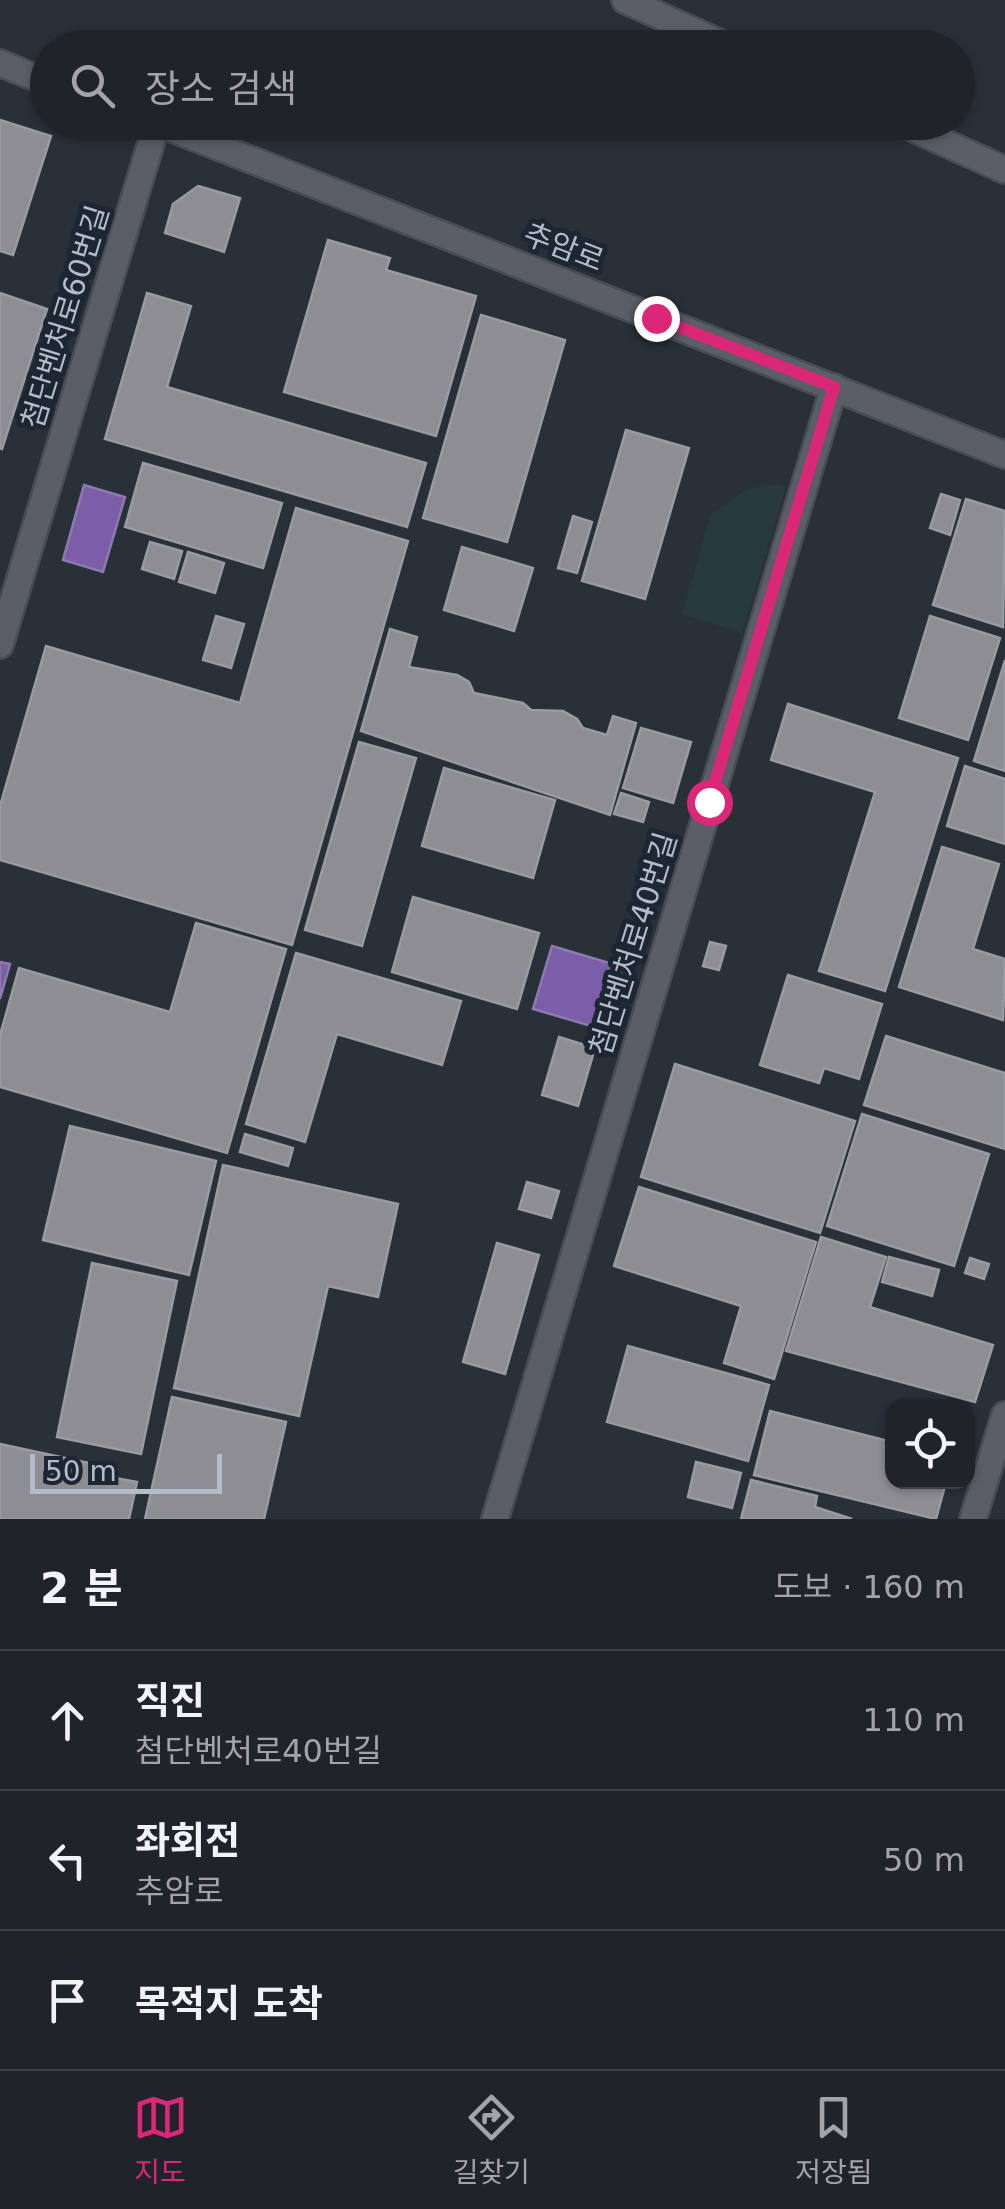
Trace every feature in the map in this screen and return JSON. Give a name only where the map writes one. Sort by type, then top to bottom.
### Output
[{"type":"street","points":[[625,0],[691,30]]},
{"type":"street","points":[[0,64],[30,76]]},
{"type":"street","name":"첨단벤처로60번길","points":[[0,645],[151,140]]},
{"type":"street","name":"추암로","points":[[200,140],[1005,455]]},
{"type":"street","points":[[939,140],[1005,170]]},
{"type":"street","name":"첨단벤처로40번길","points":[[495,1519],[834,387]]},
{"type":"street","points":[[973,1519],[1005,1415]]},
{"type":"green space","points":[[776,484],[786,487],[742,633],[682,614],[711,514],[747,489]]},
{"type":"building: 업무","points":[[84,485],[125,497],[103,572],[63,560]]},
{"type":"building: 업무","points":[[552,946],[623,967],[605,1030],[533,1009]]},
{"type":"building: 업무","points":[[0,962],[10,964],[0,999]]},
{"type":"building: 공업","points":[[0,120],[30,129],[30,140],[50,140],[13,255],[0,251]]},
{"type":"building: 공업","points":[[198,186],[240,198],[224,252],[165,233],[173,204]]},
{"type":"building: 공업","points":[[328,240],[390,258],[386,270],[476,296],[436,436],[284,392]]},
{"type":"building: 공업","points":[[0,293],[47,309],[2,449],[0,448]]},
{"type":"building: 공업","points":[[147,293],[191,306],[167,387],[426,463],[407,527],[105,439]]},
{"type":"building: 공업","points":[[481,315],[565,340],[507,542],[423,518]]},
{"type":"building: 공업","points":[[626,430],[689,448],[645,599],[582,581]]},
{"type":"building: 공업","points":[[143,463],[282,503],[263,568],[125,527]]},
{"type":"building: 공업","points":[[941,494],[960,500],[950,535],[930,528]]},
{"type":"building: 공업","points":[[966,499],[1005,511],[1003,627],[933,605]]},
{"type":"building: 공업","points":[[296,508],[408,541],[292,945],[0,860],[0,806],[46,646],[240,703]]},
{"type":"building: 공업","points":[[573,516],[592,522],[577,573],[558,568]]},
{"type":"building: 공업","points":[[150,542],[182,551],[174,579],[142,569]]},
{"type":"building: 공업","points":[[462,547],[533,568],[514,631],[444,610]]},
{"type":"building: 공업","points":[[188,552],[224,563],[215,593],[179,582]]},
{"type":"building: 공업","points":[[216,616],[244,624],[231,668],[203,660]]},
{"type":"building: 공업","points":[[930,616],[1000,638],[968,740],[899,718]]},
{"type":"building: 공업","points":[[390,629],[417,637],[409,667],[457,675],[469,682],[474,693],[523,703],[531,710],[563,711],[583,728],[607,735],[613,716],[636,723],[610,815],[361,731]]},
{"type":"building: 공업","points":[[1005,660],[1005,771],[974,761]]},
{"type":"building: 공업","points":[[788,704],[958,758],[885,991],[819,971],[875,792],[771,760]]},
{"type":"building: 공업","points":[[641,728],[691,742],[673,803],[623,788]]},
{"type":"building: 공업","points":[[359,742],[416,758],[362,946],[305,930]]},
{"type":"building: 공업","points":[[965,766],[1005,779],[1005,844],[947,826]]},
{"type":"building: 공업","points":[[444,768],[555,800],[533,878],[422,846]]},
{"type":"building: 공업","points":[[621,793],[649,802],[643,822],[614,814]]},
{"type":"building: 공업","points":[[942,847],[999,864],[973,949],[1005,959],[1003,1020],[899,987]]},
{"type":"building: 공업","points":[[413,897],[539,933],[517,1009],[392,972]]},
{"type":"building: 공업","points":[[196,923],[286,949],[227,1153],[0,1087],[0,1035],[19,968],[170,1012]]},
{"type":"building: 공업","points":[[710,942],[726,946],[719,970],[703,966]]},
{"type":"building: 공업","points":[[296,953],[461,1001],[442,1065],[337,1034],[305,1142],[246,1124]]},
{"type":"building: 공업","points":[[788,975],[882,1004],[859,1079],[824,1068],[819,1083],[760,1065]]},
{"type":"building: 공업","points":[[886,1036],[1005,1073],[1005,1149],[864,1105]]},
{"type":"building: 공업","points":[[559,1037],[595,1048],[578,1106],[542,1095]]},
{"type":"building: 공업","points":[[675,1064],[855,1121],[820,1233],[641,1177]]},
{"type":"building: 공업","points":[[862,1114],[989,1154],[954,1266],[827,1226]]},
{"type":"building: 공업","points":[[70,1126],[216,1161],[189,1275],[43,1240]]},
{"type":"building: 공업","points":[[245,1134],[293,1148],[288,1166],[240,1152]]},
{"type":"building: 공업","points":[[223,1165],[398,1204],[378,1297],[328,1286],[299,1416],[174,1388]]},
{"type":"building: 공업","points":[[527,1182],[559,1191],[551,1218],[519,1209]]},
{"type":"building: 공업","points":[[639,1187],[816,1242],[774,1379],[724,1363],[741,1306],[614,1266]]},
{"type":"building: 공업","points":[[821,1237],[886,1257],[870,1307],[993,1345],[975,1402],[786,1351]]},
{"type":"building: 공업","points":[[497,1243],[539,1255],[505,1374],[463,1362]]},
{"type":"building: 공업","points":[[889,1257],[939,1270],[932,1296],[882,1282]]},
{"type":"building: 공업","points":[[970,1258],[989,1264],[984,1279],[965,1273]]},
{"type":"building: 공업","points":[[92,1263],[177,1281],[141,1454],[57,1437]]},
{"type":"building: 공업","points":[[628,1346],[769,1385],[748,1461],[607,1422]]},
{"type":"building: 공업","points":[[172,1397],[286,1422],[264,1519],[145,1519]]},
{"type":"building: 공업","points":[[770,1411],[885,1440],[885,1489],[944,1489],[936,1519],[754,1475]]},
{"type":"building: 공업","points":[[0,1444],[112,1468],[110,1477],[137,1482],[129,1519],[0,1519]]},
{"type":"building: 공업","points":[[696,1462],[741,1473],[732,1508],[688,1497]]},
{"type":"building: 공업","points":[[751,1480],[817,1496],[815,1507],[852,1519],[741,1519]]},
{"type":"route","points":[[656,318],[834,387],[709,802]]}]
